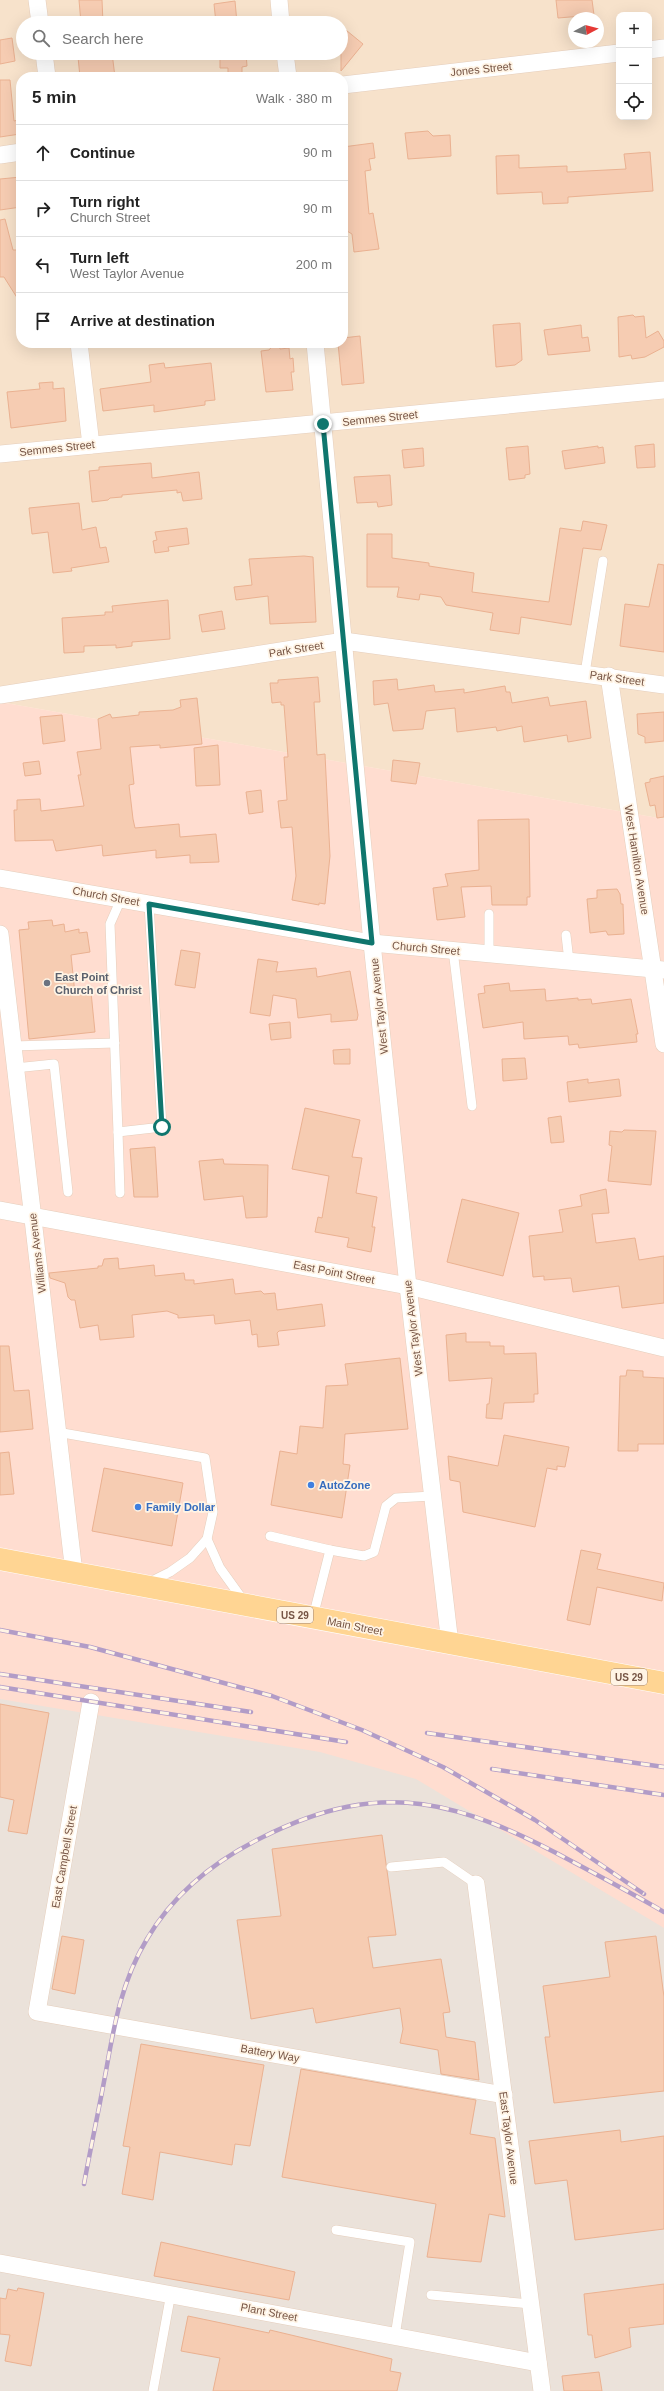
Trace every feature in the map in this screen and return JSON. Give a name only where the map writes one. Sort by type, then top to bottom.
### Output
[{"type":"main road","name":"Main Street","points":[[0,1559],[663,1683]]},
{"type":"street","points":[[37,0],[39,16]]},
{"type":"street","points":[[279,0],[280,16]]},
{"type":"street","points":[[652,50],[664,48]]},
{"type":"street","name":"Jones Street","points":[[348,84],[616,54]]},
{"type":"street","points":[[45,60],[46,72]]},
{"type":"street","points":[[286,60],[287,72]]},
{"type":"street","points":[[0,155],[16,153]]},
{"type":"street","points":[[80,348],[91,445]]},
{"type":"street","name":"West Taylor Avenue","points":[[315,348],[372,943],[408,1286],[450,1644]]},
{"type":"street","name":"Semmes Street","points":[[0,454],[664,390]]},
{"type":"street","name":"Park Street","points":[[0,695],[344,641],[664,684]]},
{"type":"street","name":"West Hamilton Avenue","points":[[609,676],[659,970],[664,1044]]},
{"type":"street","name":"Church Street","points":[[0,878],[372,943],[659,970]]},
{"type":"street","name":"Williams Avenue","points":[[0,934],[74,1573]]},
{"type":"street","name":"East Point Street","points":[[0,1210],[408,1286],[664,1348]]},
{"type":"street","name":"East Campbell Street","points":[[37,2012],[90,1702]]},
{"type":"street","name":"East Taylor Avenue","points":[[476,1884],[542,2391]]},
{"type":"street","name":"Battery Way","points":[[37,2012],[504,2095]]},
{"type":"street","name":"Plant Street","points":[[0,2263],[171,2293],[538,2363]]},
{"type":"lane","points":[[585,673],[603,561]]},
{"type":"lane","points":[[120,1193],[110,924],[121,899]]},
{"type":"lane","points":[[118,1132],[162,1127],[149,904]]},
{"type":"lane","points":[[489,914],[489,954]]},
{"type":"lane","points":[[566,935],[569,961]]},
{"type":"lane","points":[[452,950],[472,1106]]},
{"type":"lane","points":[[13,1046],[115,1043]]},
{"type":"lane","points":[[16,1068],[54,1064],[68,1192]]},
{"type":"lane","points":[[57,1432],[205,1458],[213,1512],[207,1539],[190,1558],[170,1572],[141,1585]]},
{"type":"lane","points":[[270,1536],[330,1550],[364,1556],[374,1552],[386,1506],[396,1498],[432,1496]]},
{"type":"lane","points":[[207,1539],[220,1568],[236,1593],[250,1606]]},
{"type":"lane","points":[[312,1618],[330,1550]]},
{"type":"lane","points":[[391,1867],[444,1862],[476,1884]]},
{"type":"lane","points":[[336,2230],[410,2242],[395,2336]]},
{"type":"lane","points":[[153,2391],[171,2293]]},
{"type":"lane","points":[[431,2295],[530,2304]]},
{"type":"shaded area","points":[[0,0],[664,0],[664,819],[0,702]]},
{"type":"shaded area","points":[[0,702],[664,819],[664,2391],[0,2391]]},
{"type":"shaded area","points":[[0,1699],[320,1752],[416,1779],[664,1928],[664,2391],[0,2391]]},
{"type":"building","points":[[79,0],[102,0],[103,16],[80,16]]},
{"type":"building","points":[[556,0],[592,0],[594,12],[568,12],[568,17],[558,18]]},
{"type":"building","points":[[235,1],[236,16],[215,16],[214,4]]},
{"type":"building","points":[[348,32],[363,44],[341,71],[341,60],[348,60]]},
{"type":"building","points":[[12,38],[15,61],[0,64],[0,40]]},
{"type":"building","points":[[78,60],[113,60],[114,72],[80,72]]},
{"type":"building","points":[[220,60],[247,60],[247,66],[242,67],[242,72],[228,72],[228,68],[220,68]]},
{"type":"building","points":[[0,80],[10,80],[14,121],[16,120],[16,135],[0,137]]},
{"type":"building","points":[[428,131],[433,136],[450,135],[451,156],[408,159],[405,133]]},
{"type":"building","points":[[373,143],[375,158],[369,159],[371,170],[365,171],[369,214],[373,213],[379,249],[354,252],[352,234],[348,232],[348,146]]},
{"type":"building","points":[[650,152],[653,191],[568,197],[568,203],[543,204],[542,192],[497,194],[496,156],[519,155],[519,168],[567,166],[567,172],[626,169],[624,154]]},
{"type":"building","points":[[16,177],[16,208],[0,210],[0,179]]},
{"type":"building","points":[[5,219],[13,250],[16,250],[16,296],[4,277],[0,277],[0,220]]},
{"type":"building","points":[[633,315],[635,317],[644,316],[646,338],[658,331],[664,341],[664,347],[645,357],[632,359],[631,355],[619,357],[618,317]]},
{"type":"building","points":[[520,323],[522,360],[515,365],[496,367],[493,325]]},
{"type":"building","points":[[581,325],[582,338],[588,337],[590,351],[548,355],[544,330]]},
{"type":"building","points":[[360,336],[364,383],[342,385],[338,348],[348,348],[348,337]]},
{"type":"building","points":[[271,348],[289,348],[290,359],[293,358],[294,372],[291,372],[293,390],[266,392],[261,351],[269,350]]},
{"type":"building","points":[[164,363],[165,368],[211,363],[215,400],[205,401],[205,405],[154,412],[154,405],[103,411],[100,389],[151,382],[149,365]]},
{"type":"building","points":[[53,382],[53,389],[64,388],[66,421],[11,428],[7,392],[40,389],[39,383]]},
{"type":"building","points":[[654,444],[655,467],[637,468],[635,446]]},
{"type":"building","points":[[528,446],[530,474],[525,475],[525,478],[509,480],[506,448]]},
{"type":"building","points":[[598,446],[598,448],[603,447],[605,463],[565,469],[562,451]]},
{"type":"building","points":[[423,448],[424,466],[404,468],[402,450]]},
{"type":"building","points":[[151,463],[152,478],[199,472],[202,499],[183,501],[181,492],[177,493],[177,490],[122,495],[122,497],[92,502],[89,471],[99,470],[99,467]]},
{"type":"building","points":[[390,475],[392,505],[378,507],[377,502],[357,503],[354,477]]},
{"type":"building","points":[[79,503],[82,530],[96,527],[100,548],[106,547],[109,562],[71,568],[72,571],[53,573],[48,532],[32,534],[29,508]]},
{"type":"building","points":[[583,521],[607,525],[601,550],[583,548],[571,625],[521,617],[519,634],[490,630],[493,613],[446,605],[441,597],[420,594],[419,600],[397,597],[399,587],[367,587],[367,534],[392,534],[392,558],[429,563],[429,566],[474,573],[472,592],[549,602],[560,528],[581,531]]},
{"type":"building","points":[[187,528],[189,544],[168,547],[169,551],[155,553],[153,541],[157,540],[155,532]]},
{"type":"building","points":[[304,556],[313,557],[316,622],[270,624],[268,596],[236,600],[234,587],[252,585],[249,559]]},
{"type":"building","points":[[658,564],[664,565],[664,652],[620,646],[625,604],[649,607]]},
{"type":"building","points":[[168,600],[170,639],[132,642],[132,646],[116,648],[116,645],[84,646],[84,652],[64,653],[62,618],[105,615],[105,612],[113,612],[112,606]]},
{"type":"building","points":[[222,611],[225,629],[202,632],[199,615]]},
{"type":"building","points":[[318,677],[320,702],[314,702],[317,755],[325,754],[330,856],[325,904],[319,903],[319,905],[292,900],[296,876],[292,827],[281,828],[278,801],[287,800],[284,757],[288,757],[284,705],[281,705],[281,702],[272,703],[270,683],[278,683],[278,680]]},
{"type":"building","points":[[397,679],[398,690],[434,685],[435,692],[464,689],[464,693],[505,686],[506,692],[510,692],[512,703],[548,697],[550,706],[586,701],[591,738],[568,742],[567,735],[524,742],[522,726],[497,731],[496,727],[457,732],[455,708],[426,711],[423,729],[393,731],[388,703],[374,705],[373,681]]},
{"type":"building","points":[[197,698],[202,744],[160,748],[160,745],[130,747],[134,784],[129,785],[133,819],[135,828],[179,824],[180,837],[216,834],[219,862],[190,863],[190,855],[156,858],[156,850],[103,856],[102,845],[56,851],[53,840],[15,841],[14,810],[17,810],[17,800],[40,799],[41,811],[84,806],[78,775],[81,775],[77,752],[101,749],[98,719],[110,714],[112,718],[139,715],[139,712],[173,710],[181,707],[180,700]]},
{"type":"building","points":[[664,712],[664,741],[645,743],[645,737],[638,734],[637,714]]},
{"type":"building","points":[[62,715],[65,741],[43,744],[40,717]]},
{"type":"building","points":[[218,745],[220,785],[196,786],[194,748]]},
{"type":"building","points":[[393,760],[420,763],[416,784],[391,781]]},
{"type":"building","points":[[39,761],[41,774],[25,776],[23,763]]},
{"type":"building","points":[[664,776],[664,817],[657,818],[655,805],[650,806],[645,783],[650,782],[650,779]]},
{"type":"building","points":[[261,790],[263,812],[249,814],[246,792]]},
{"type":"building","points":[[529,819],[530,897],[527,897],[527,905],[492,905],[491,886],[461,887],[465,917],[437,920],[433,888],[448,886],[445,874],[479,870],[478,820]]},
{"type":"building","points":[[617,889],[620,894],[621,904],[623,904],[624,934],[608,935],[606,931],[590,933],[587,899],[597,898],[597,890]]},
{"type":"building","name":"East Point Church of Christ","points":[[52,920],[53,926],[64,924],[65,932],[79,929],[79,933],[87,932],[90,952],[71,955],[75,994],[91,992],[95,1032],[29,1039],[19,930],[29,929],[28,922]]},
{"type":"building","points":[[181,950],[200,953],[195,988],[175,985]]},
{"type":"building","points":[[258,959],[278,962],[276,972],[316,968],[317,977],[350,971],[358,1015],[357,1020],[331,1022],[331,1014],[298,1018],[296,999],[273,995],[270,1016],[250,1013]]},
{"type":"building","points":[[509,983],[510,991],[545,989],[546,1001],[578,998],[578,1000],[591,999],[592,1004],[631,999],[638,1034],[636,1034],[637,1042],[579,1048],[578,1044],[569,1045],[568,1036],[524,1039],[523,1022],[483,1028],[478,994],[485,993],[484,986]]},
{"type":"building","points":[[290,1022],[291,1038],[271,1040],[269,1024]]},
{"type":"building","points":[[350,1049],[350,1064],[334,1064],[333,1050]]},
{"type":"building","points":[[525,1058],[527,1079],[503,1081],[502,1059]]},
{"type":"building","points":[[588,1079],[588,1083],[619,1079],[621,1096],[569,1102],[567,1082]]},
{"type":"building","points":[[305,1108],[360,1120],[352,1157],[362,1158],[356,1193],[377,1197],[372,1227],[375,1227],[371,1252],[347,1247],[349,1238],[315,1232],[318,1217],[322,1218],[329,1176],[292,1169]]},
{"type":"building","points":[[561,1116],[564,1142],[551,1143],[548,1118]]},
{"type":"building","points":[[624,1130],[656,1131],[651,1185],[608,1181],[612,1146],[609,1145],[610,1131],[622,1132]]},
{"type":"building","points":[[155,1147],[158,1197],[134,1197],[130,1149]]},
{"type":"building","points":[[223,1159],[224,1164],[268,1165],[267,1217],[246,1218],[243,1196],[204,1200],[199,1161]]},
{"type":"building","points":[[606,1189],[609,1213],[592,1214],[596,1243],[635,1238],[639,1260],[664,1256],[664,1303],[622,1308],[619,1286],[573,1292],[571,1278],[544,1280],[544,1276],[533,1277],[529,1236],[563,1232],[559,1210],[582,1206],[580,1195]]},
{"type":"building","points":[[462,1199],[519,1213],[503,1276],[447,1262]]},
{"type":"building","points":[[118,1258],[119,1269],[154,1265],[155,1276],[184,1273],[185,1280],[194,1280],[194,1284],[233,1279],[235,1294],[261,1291],[264,1294],[275,1293],[277,1310],[322,1304],[325,1326],[279,1331],[277,1333],[279,1345],[258,1347],[257,1334],[252,1335],[250,1320],[215,1324],[214,1315],[178,1318],[178,1315],[167,1311],[132,1315],[134,1337],[100,1340],[98,1325],[80,1328],[75,1300],[71,1300],[68,1297],[65,1283],[50,1278],[49,1273],[98,1268],[98,1266],[102,1266],[104,1259]]},
{"type":"building","points":[[466,1333],[466,1342],[490,1342],[490,1346],[504,1346],[504,1354],[536,1353],[538,1394],[534,1394],[534,1402],[504,1403],[502,1419],[486,1418],[492,1378],[449,1381],[446,1335]]},
{"type":"building","points":[[0,1346],[9,1346],[14,1391],[29,1390],[33,1429],[0,1432]]},
{"type":"building","points":[[400,1358],[408,1429],[345,1434],[343,1464],[350,1465],[342,1518],[271,1505],[280,1451],[297,1454],[300,1426],[323,1428],[326,1386],[348,1385],[345,1364]]},
{"type":"building","points":[[627,1370],[643,1371],[643,1377],[664,1378],[664,1444],[638,1444],[638,1451],[618,1451],[620,1376],[626,1376]]},
{"type":"building","points":[[504,1435],[569,1447],[565,1467],[557,1466],[557,1470],[547,1468],[535,1527],[463,1512],[460,1482],[450,1480],[448,1456],[498,1466]]},
{"type":"building","points":[[9,1452],[14,1494],[0,1495],[0,1453]]},
{"type":"building","name":"Family Dollar","points":[[104,1468],[183,1483],[172,1546],[92,1531]]},
{"type":"building","points":[[581,1550],[601,1554],[597,1569],[664,1583],[662,1601],[597,1587],[590,1625],[567,1620]]},
{"type":"building","points":[[0,1704],[49,1713],[27,1834],[8,1831],[14,1800],[0,1797]]},
{"type":"building","points":[[382,1835],[396,1935],[368,1937],[373,1968],[441,1959],[450,2012],[443,2013],[446,2037],[475,2042],[479,2080],[441,2074],[438,2050],[400,2043],[403,2029],[400,2008],[316,2023],[313,2008],[251,2019],[237,1920],[281,1916],[272,1849]]},
{"type":"building","points":[[62,1936],[84,1940],[75,1994],[52,1989]]},
{"type":"building","points":[[656,1936],[664,1997],[664,2091],[554,2103],[545,2037],[550,2037],[543,1986],[610,1977],[605,1942]]},
{"type":"building","points":[[141,2044],[264,2065],[250,2146],[235,2144],[232,2165],[160,2152],[153,2200],[122,2194],[130,2147],[123,2146]]},
{"type":"building","points":[[301,2069],[476,2100],[470,2134],[495,2138],[505,2217],[489,2214],[481,2262],[427,2257],[436,2204],[282,2177]]},
{"type":"building","points":[[620,2130],[621,2142],[664,2136],[664,2229],[575,2240],[567,2180],[535,2184],[529,2141]]},
{"type":"building","points":[[161,2242],[295,2272],[289,2300],[154,2276]]},
{"type":"building","points":[[664,2284],[664,2324],[629,2328],[631,2347],[595,2358],[592,2335],[588,2335],[584,2294]]},
{"type":"building","points":[[18,2288],[44,2293],[31,2366],[5,2361],[10,2335],[0,2334],[0,2298],[6,2299],[8,2289],[17,2291]]},
{"type":"building","points":[[188,2316],[269,2333],[270,2330],[392,2359],[390,2371],[401,2373],[397,2391],[213,2391],[220,2358],[181,2351]]},
{"type":"building","points":[[599,2372],[602,2391],[564,2391],[562,2376]]},
{"type":"railway","points":[[0,1630],[90,1647],[272,1696],[362,1730],[443,1767],[535,1820],[644,1894]]},
{"type":"railway","points":[[0,1674],[251,1712]]},
{"type":"railway","points":[[0,1687],[346,1742]]},
{"type":"railway","points":[[427,1733],[664,1767]]},
{"type":"railway","points":[[492,1769],[664,1795]]},
{"type":"railway","points":[[84,2184],[112,2037],[120,2003],[131,1970],[138,1955],[158,1922],[183,1893],[213,1867],[229,1856],[263,1837],[307,1818],[347,1807],[386,1802],[422,1804],[459,1812],[496,1825],[575,1863],[664,1912]]},
{"type":"place","name":"East Point Church of Christ","points":[[47,983]]},
{"type":"place","name":"AutoZone","points":[[311,1485]]},
{"type":"place","name":"Family Dollar","points":[[138,1507]]},
{"type":"route","points":[[162,1127],[149,904],[372,943],[323,424]]}]
